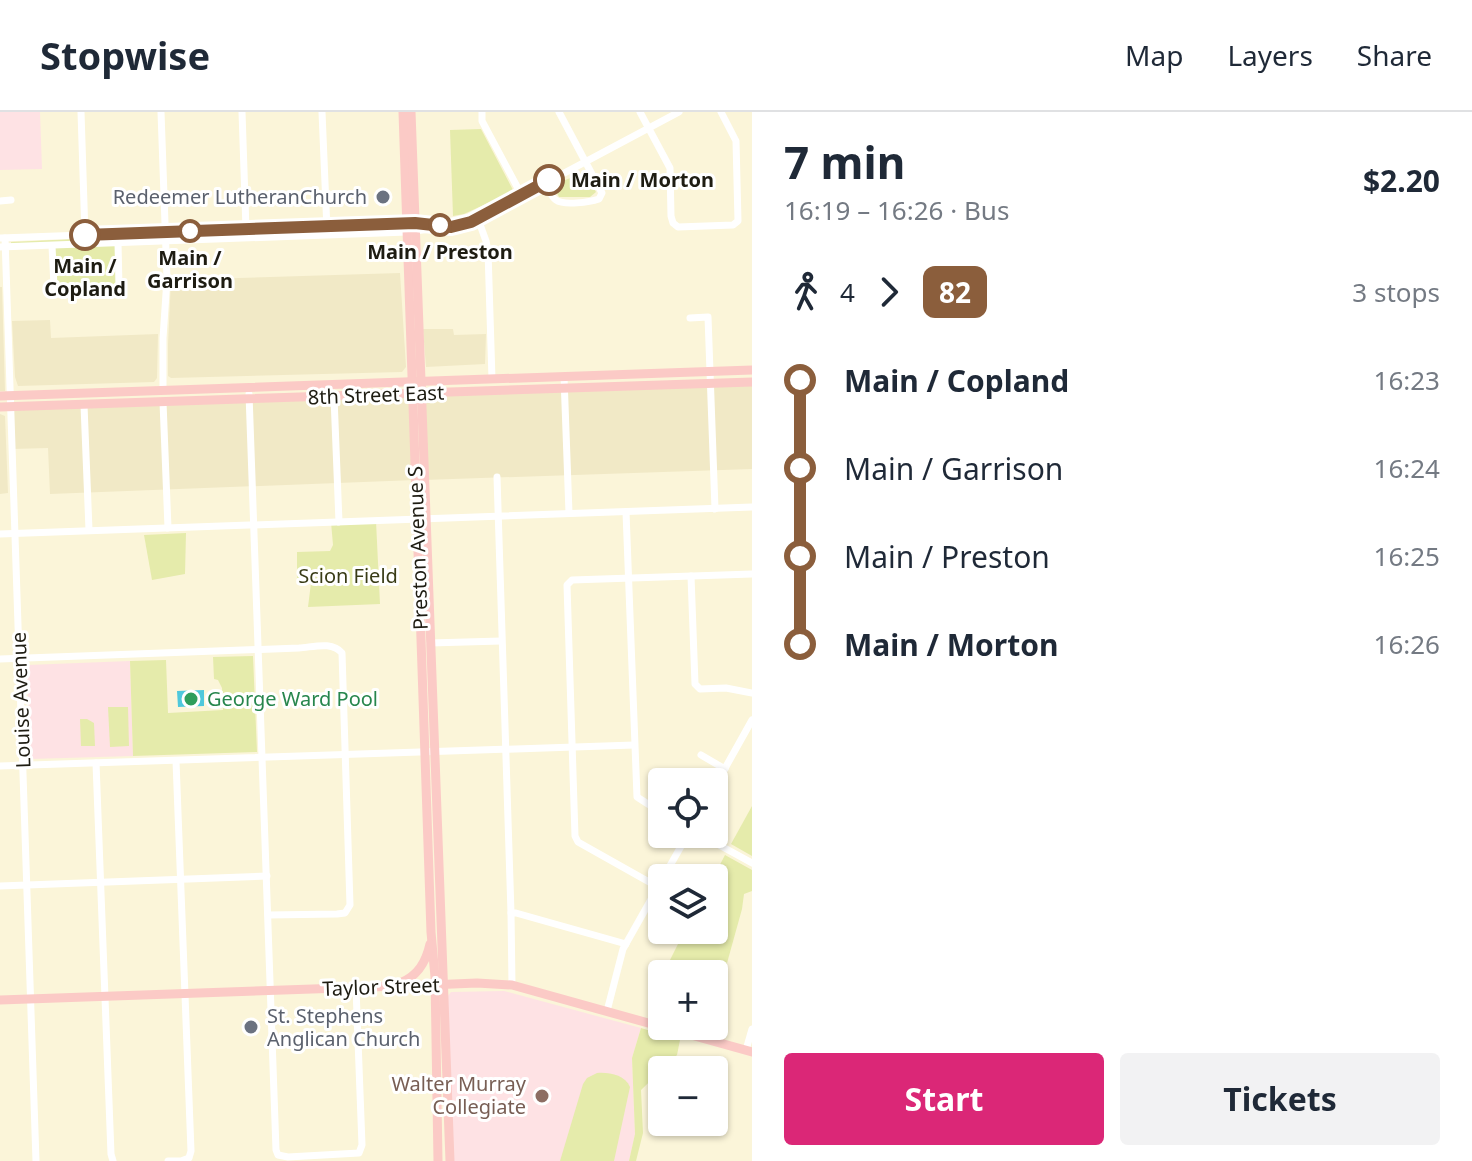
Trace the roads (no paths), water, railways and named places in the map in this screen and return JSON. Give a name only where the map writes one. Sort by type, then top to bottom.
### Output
[{"type":"main road","name":"Preston Avenue S","points":[[403,112],[411,227]]},
{"type":"main road","name":"Preston Avenue S","points":[[411,112],[416,387],[439,984]]},
{"type":"main road","name":"8th Street East","points":[[5,396],[249,387],[416,387],[710,377],[752,370]]},
{"type":"main road","name":"8th Street East","points":[[710,377],[752,382]]},
{"type":"main road","name":"8th Street East","points":[[5,407],[334,397],[492,379],[564,382]]},
{"type":"main road","points":[[163,402],[168,395],[199,389]]},
{"type":"main road","name":"Preston Avenue S","points":[[421,519],[430,643],[431,932],[439,984]]},
{"type":"main road","points":[[389,987],[410,979],[422,966],[430,947],[431,932]]},
{"type":"main road","points":[[438,1161],[439,984]]},
{"type":"main road","points":[[439,984],[450,1161]]},
{"type":"main road","name":"Taylor Street","points":[[0,1000],[439,984],[512,985],[749,1051]]},
{"type":"street","points":[[81,112],[85,235]]},
{"type":"street","points":[[161,112],[167,279],[163,391]]},
{"type":"street","points":[[242,112],[246,229]]},
{"type":"street","points":[[322,112],[327,231]]},
{"type":"street","points":[[482,112],[482,121],[521,194]]},
{"type":"street","points":[[545,182],[553,199],[560,203],[593,202],[602,193],[559,112]]},
{"type":"street","points":[[640,112],[670,168],[671,216],[678,227],[733,225],[738,221],[736,141],[721,112]]},
{"type":"street","points":[[2,243],[85,235],[165,237],[451,227],[478,219],[679,112]]},
{"type":"street","points":[[0,201],[11,200]]},
{"type":"street","points":[[478,219],[488,251],[492,379]]},
{"type":"street","points":[[2,243],[52,246],[118,243],[246,229],[327,231]]},
{"type":"street","name":"Louise Avenue","points":[[2,243],[5,407],[15,533],[36,1161]]},
{"type":"street","points":[[52,246],[57,293],[113,293],[119,287],[118,243]]},
{"type":"street","points":[[690,318],[708,317],[715,509]]},
{"type":"street","points":[[564,382],[569,513]]},
{"type":"street","points":[[249,387],[278,1155],[359,1153],[362,1145],[356,988]]},
{"type":"street","points":[[334,397],[339,522]]},
{"type":"street","points":[[163,402],[168,528]]},
{"type":"street","points":[[84,405],[89,530]]},
{"type":"street","points":[[497,477],[512,985]]},
{"type":"street","points":[[0,534],[752,507]]},
{"type":"street","points":[[626,512],[637,797],[648,804]]},
{"type":"street","points":[[648,876],[578,842],[575,836],[567,585],[572,580],[752,574]]},
{"type":"street","points":[[691,576],[695,684],[700,689],[726,688],[752,693]]},
{"type":"street","points":[[430,643],[501,641]]},
{"type":"street","points":[[0,659],[337,647],[342,653],[350,905],[345,913],[337,914],[268,915]]},
{"type":"street","points":[[726,768],[752,720]]},
{"type":"street","points":[[0,766],[634,745]]},
{"type":"street","points":[[701,755],[723,768]]},
{"type":"street","points":[[168,1161],[189,1158],[191,1151],[176,761]]},
{"type":"street","points":[[96,763],[113,1161]]},
{"type":"street","points":[[725,848],[752,863]]},
{"type":"street","points":[[0,886],[267,876]]},
{"type":"street","points":[[607,1011],[626,944],[648,905]]},
{"type":"street","points":[[511,913],[626,944]]},
{"type":"street","points":[[749,1051],[752,1029]]},
{"type":"water","name":"George Ward Pool","points":[[204,690],[204,706],[178,707],[177,691]]},
{"type":"place","name":"Main / Morton","points":[[549,180]]},
{"type":"place","name":"Redeemer LutheranChurch","points":[[383,197]]},
{"type":"place","name":"Main / Preston","points":[[440,225]]},
{"type":"place","name":"Main / Garrison","points":[[190,231]]},
{"type":"place","name":"Main / Copland","points":[[85,235]]},
{"type":"place","name":"George Ward Pool","points":[[191,699]]},
{"type":"place","name":"St. Stephens Anglican Church","points":[[251,1027]]},
{"type":"place","name":"Walter Murray Collegiate","points":[[542,1096]]},
{"type":"park label","name":"Scion Field","points":[[348,576]]}]
